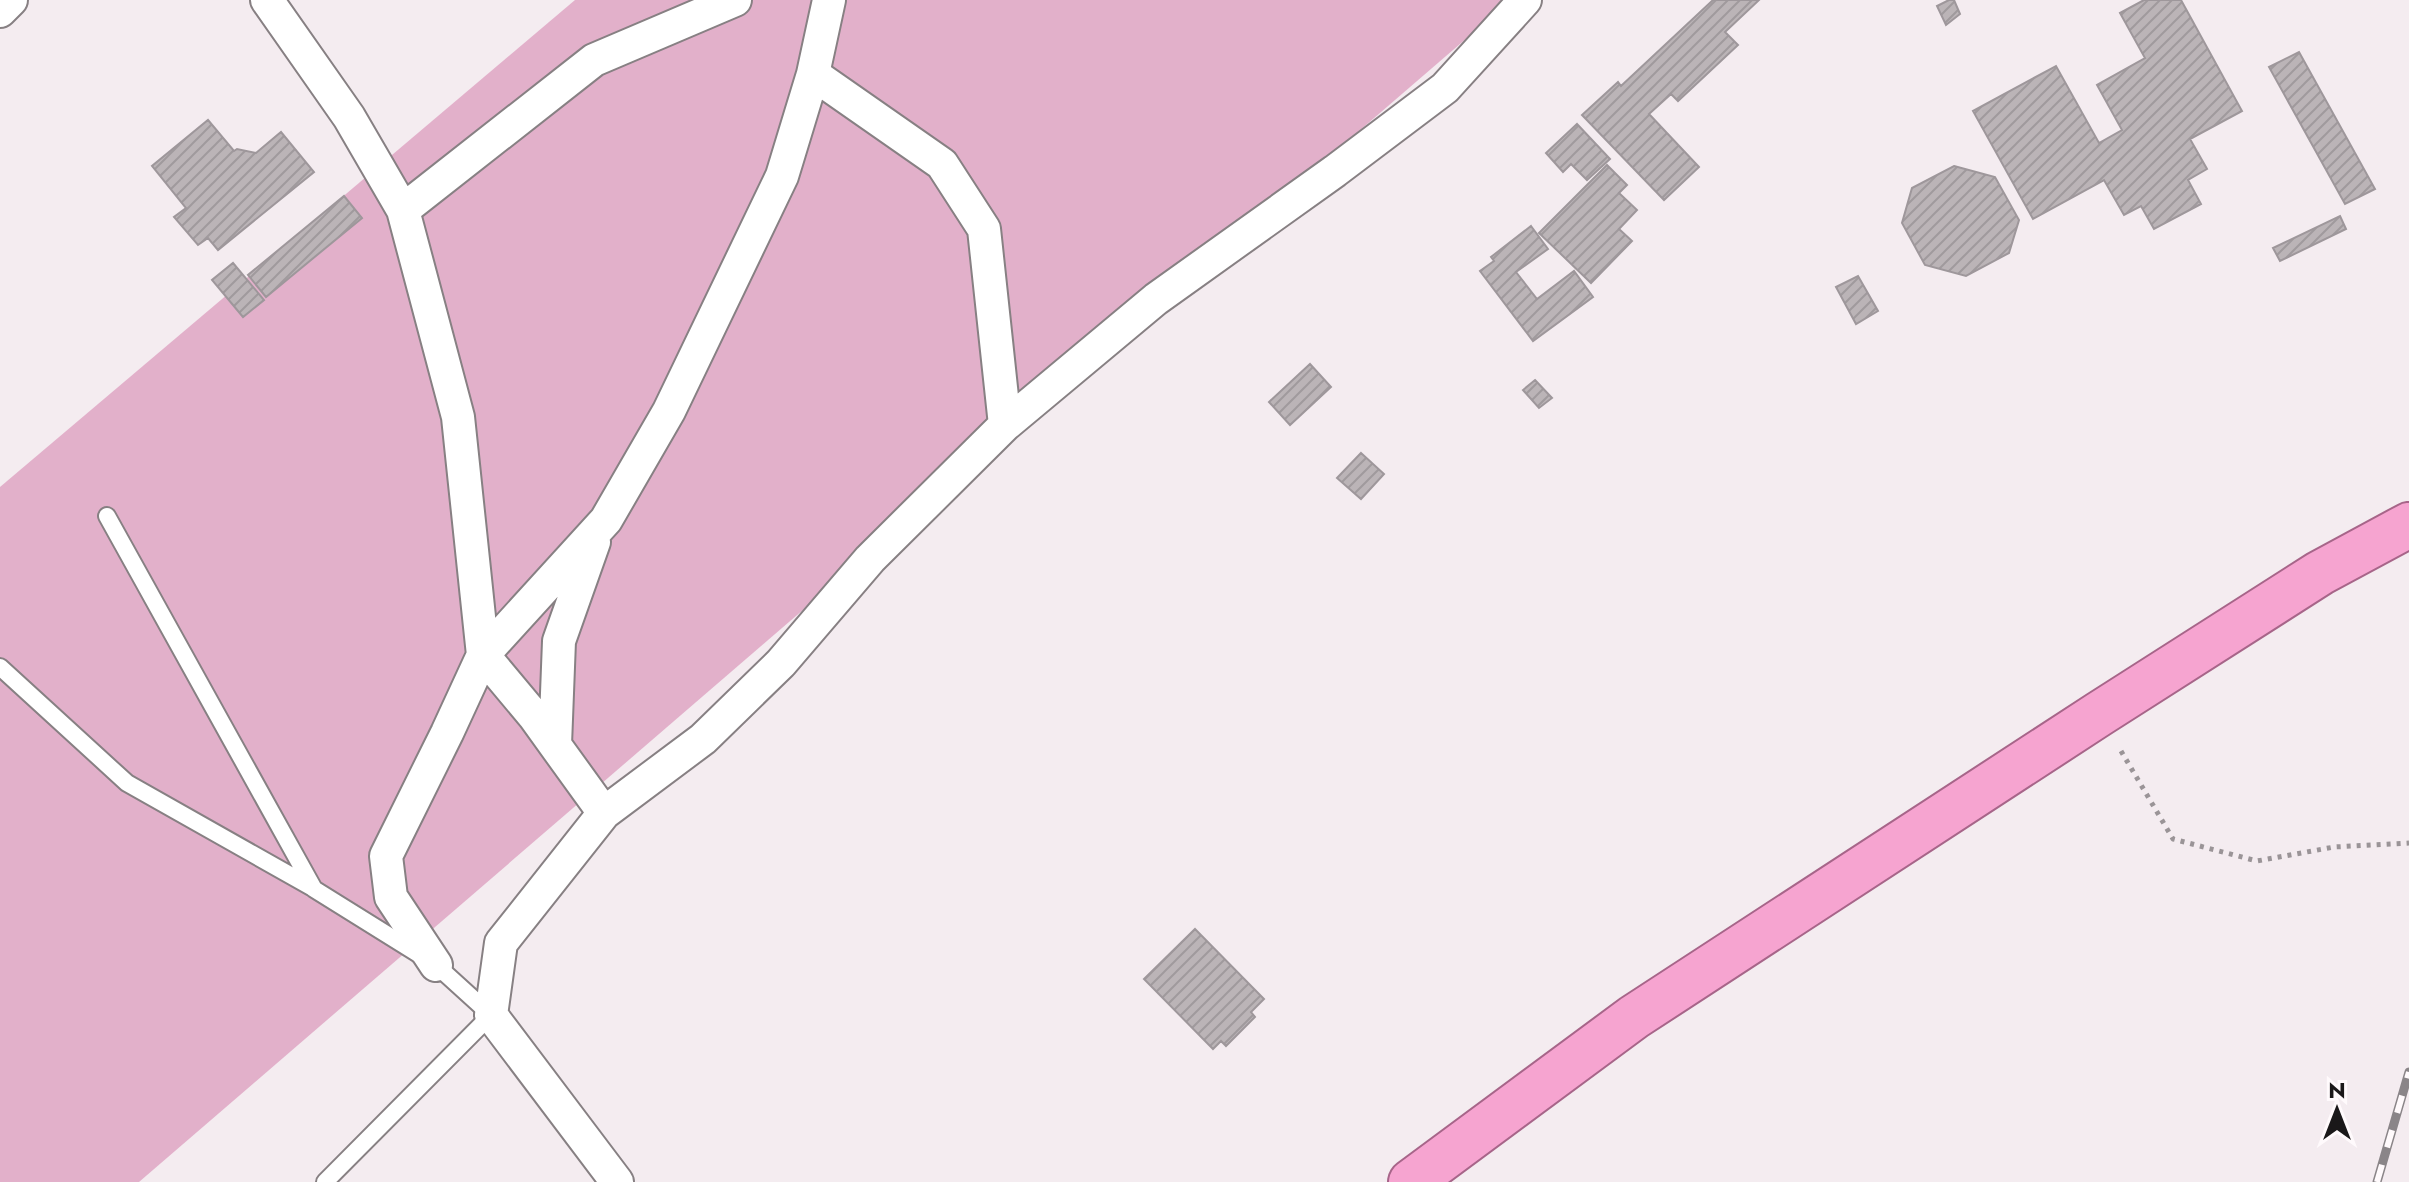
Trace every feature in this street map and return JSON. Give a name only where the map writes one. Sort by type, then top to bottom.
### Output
[{"type":"highway","points":[[1411,1182],[1634,1017],[2320,573],[2409,525]]},
{"type":"street","points":[[0,11],[11,0]]},
{"type":"street","points":[[267,0],[349,117],[403,210],[458,417],[483,655],[555,745],[604,813]]},
{"type":"street","points":[[403,210],[594,60],[735,0]]},
{"type":"street","points":[[436,965],[391,897],[386,856],[483,655],[606,520],[669,411],[782,176],[813,74],[829,0]]},
{"type":"street","points":[[617,1182],[491,1015],[501,943],[604,813],[714,729],[781,663],[870,559],[1005,425],[1156,299],[1445,88],[1525,0]]},
{"type":"street","points":[[813,74],[942,164],[984,229],[1005,425]]},
{"type":"street","points":[[555,745],[559,641],[599,528]]},
{"type":"lane","points":[[107,516],[314,889]]},
{"type":"lane","points":[[0,667],[127,783],[314,889],[436,965],[491,1015],[325,1182]]},
{"type":"path","points":[[2099,714],[2173,839],[2257,861],[2334,847],[2409,843]]},
{"type":"shaded area","points":[[575,0],[1511,0],[139,1182],[0,1182],[0,487]]},
{"type":"building","points":[[1713,0],[1759,0],[1725,32],[1738,45],[1678,101],[1671,94],[1649,114],[1699,167],[1664,200],[1582,115],[1618,82],[1621,86]]},
{"type":"building","points":[[1954,0],[1960,14],[1946,25],[1937,6]]},
{"type":"building","points":[[2144,0],[2181,0],[2242,111],[2190,139],[2207,169],[2188,180],[2201,204],[2154,229],[2141,206],[2124,215],[2104,180],[2033,219],[1973,111],[2056,66],[2099,143],[2122,130],[2097,85],[2145,58],[2120,13]]},
{"type":"building","points":[[2299,52],[2375,189],[2345,204],[2269,67]]},
{"type":"building","points":[[208,120],[234,151],[256,153],[281,132],[314,172],[218,250],[208,238],[198,245],[174,217],[186,208],[152,166]]},
{"type":"building","points":[[1577,124],[1610,159],[1587,180],[1571,164],[1563,172],[1546,153]]},
{"type":"building","points":[[1607,165],[1627,185],[1619,193],[1637,210],[1619,229],[1632,241],[1591,283],[1539,233]]},
{"type":"building","points":[[1954,166],[1995,177],[2019,220],[2009,253],[1966,276],[1925,265],[1902,223],[1912,188]]},
{"type":"building","points":[[344,196],[362,218],[266,297],[248,275]]},
{"type":"building","points":[[2340,216],[2346,229],[2280,261],[2273,248]]},
{"type":"building","points":[[1531,226],[1548,249],[1516,272],[1537,299],[1574,271],[1593,297],[1533,341],[1480,271],[1494,261],[1491,257]]},
{"type":"building","points":[[233,263],[264,300],[243,317],[212,280]]},
{"type":"building","points":[[1858,276],[1878,311],[1856,324],[1836,287]]},
{"type":"building","points":[[1310,364],[1331,387],[1290,425],[1269,402]]},
{"type":"building","points":[[1535,380],[1552,398],[1539,408],[1523,390]]},
{"type":"building","points":[[1361,453],[1384,474],[1361,499],[1337,478]]},
{"type":"building","points":[[1195,929],[1264,999],[1251,1012],[1255,1017],[1226,1046],[1221,1041],[1213,1049],[1144,979]]},
{"type":"railway","points":[[2377,1182],[2409,1072]]}]
